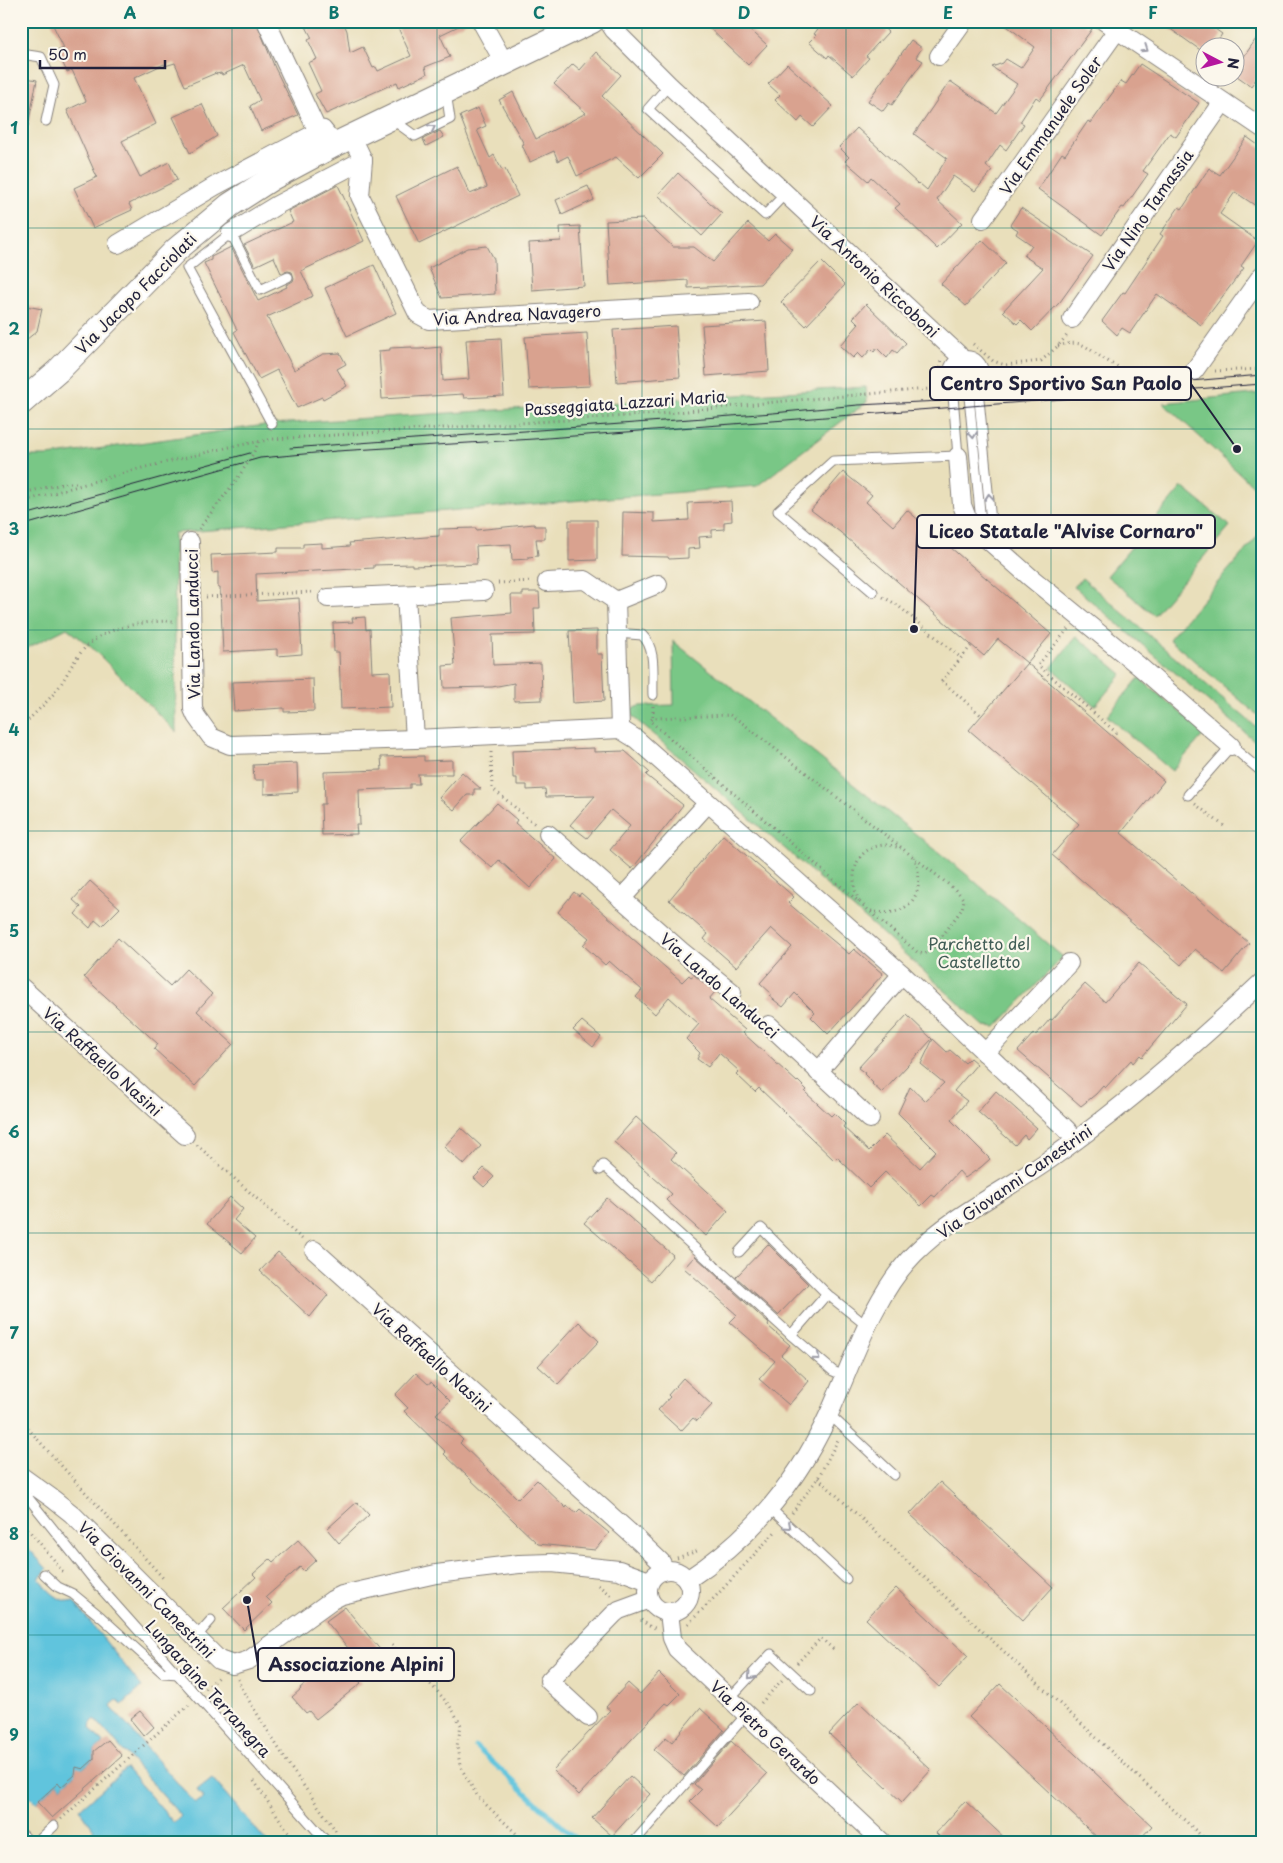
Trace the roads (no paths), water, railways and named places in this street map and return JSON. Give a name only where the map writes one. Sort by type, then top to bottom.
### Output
[{"type":"main road","name":"Via Jacopo Facciolati","points":[[21,403],[58,370],[148,276],[230,205],[334,139],[390,118],[592,21]]},
{"type":"street","points":[[266,21],[334,139],[363,160]]},
{"type":"street","points":[[480,21],[504,64]]},
{"type":"street","name":"Via Antonio Riccoboni","points":[[608,21],[669,86],[958,354],[962,361],[954,370],[954,378],[970,383]]},
{"type":"street","points":[[938,56],[964,21]]},
{"type":"street","points":[[1111,26],[1262,128]]},
{"type":"street","name":"Via Emmanuele Soler","points":[[983,219],[1111,26]]},
{"type":"street","name":"Via Nino Tamassia","points":[[1072,319],[1223,102]]},
{"type":"street","name":"Via Jacopo Facciolati","points":[[118,244],[215,186],[334,139]]},
{"type":"street","name":"Via Jacopo Facciolati","points":[[231,233],[277,205],[363,160]]},
{"type":"street","name":"Via Andrea Navagero","points":[[363,160],[360,196],[418,314],[422,318],[429,320],[750,302]]},
{"type":"street","points":[[1197,366],[1262,275]]},
{"type":"street","points":[[958,456],[962,505],[969,523],[1030,577],[1231,746]]},
{"type":"street","name":"Via Lando Landucci","points":[[190,542],[193,709],[210,738],[230,745],[490,736],[620,729]]},
{"type":"street","points":[[547,582],[585,580],[616,601]]},
{"type":"street","points":[[616,601],[658,584]]},
{"type":"street","points":[[328,598],[484,591]]},
{"type":"street","points":[[406,595],[415,739]]},
{"type":"street","points":[[616,601],[620,729],[636,739],[707,804],[902,974],[1076,1140]]},
{"type":"street","points":[[621,899],[707,804]]},
{"type":"street","name":"Via Lando Landucci","points":[[548,834],[621,899],[732,992]]},
{"type":"street","points":[[985,1053],[1069,963]]},
{"type":"street","points":[[818,1072],[902,974]]},
{"type":"street","name":"Via Giovanni Canestrini","points":[[687,1580],[718,1559],[744,1536],[770,1508],[796,1474],[829,1414],[867,1326],[893,1280],[913,1255],[936,1233],[1076,1140],[1136,1093],[1262,982]]},
{"type":"street","name":"Via Raffaello Nasini","points":[[21,988],[191,1140]]},
{"type":"street","name":"Via Lando Landucci","points":[[768,1025],[870,1119]]},
{"type":"street","name":"Via Raffaello Nasini","points":[[314,1250],[639,1541],[661,1562],[665,1570]]},
{"type":"street","name":"Via Giovanni Canestrini","points":[[22,1477],[53,1498],[72,1514],[195,1638],[228,1668],[249,1660],[332,1600],[342,1595],[436,1574],[519,1564],[552,1563],[619,1570],[650,1581]]},
{"type":"street","points":[[665,1570],[677,1570],[687,1580],[690,1592],[686,1604],[681,1608],[669,1612],[657,1609],[649,1599],[647,1593],[650,1581],[655,1574],[665,1570]]},
{"type":"street","points":[[588,1717],[549,1681],[614,1614],[619,1610],[649,1599]]},
{"type":"street","name":"Via Pietro Gerardo","points":[[669,1612],[672,1638],[677,1649],[882,1842]]},
{"type":"lane","points":[[21,54],[41,58],[54,85],[46,121]]},
{"type":"lane","points":[[669,86],[648,109],[765,216],[786,194]]},
{"type":"lane","points":[[231,233],[260,290],[288,277]]},
{"type":"lane","name":"Via Jacopo Facciolati","points":[[231,233],[187,268],[272,424]]},
{"type":"lane","points":[[873,592],[778,511],[833,461],[958,456],[953,388],[970,383]]},
{"type":"lane","points":[[970,383],[988,541]]},
{"type":"lane","points":[[970,383],[988,541]]},
{"type":"lane","points":[[617,633],[642,634],[648,640],[652,652],[652,695]]},
{"type":"lane","points":[[1189,797],[1231,746],[1262,772]]},
{"type":"lane","points":[[600,1170],[604,1165],[791,1335],[833,1371],[844,1376]]},
{"type":"lane","points":[[739,1252],[761,1228],[827,1294],[867,1326]]},
{"type":"lane","points":[[791,1335],[827,1294]]},
{"type":"lane","points":[[829,1414],[894,1474]]},
{"type":"lane","name":"Lungargine Terranegra","points":[[22,1477],[26,1495],[97,1584],[327,1842]]},
{"type":"lane","points":[[770,1508],[846,1579]]},
{"type":"lane","points":[[44,1574],[58,1587],[73,1594],[163,1673],[179,1674]]},
{"type":"lane","points":[[195,1638],[211,1620]]},
{"type":"lane","points":[[730,1698],[770,1654],[811,1692]]},
{"type":"lane","points":[[634,1842],[748,1714]]},
{"type":"lane","points":[[37,1842],[54,1826]]},
{"type":"water","points":[[21,1540],[47,1569],[39,1579],[50,1592],[59,1598],[68,1602],[74,1602],[142,1687],[122,1705],[117,1700],[111,1707],[195,1803],[203,1798],[197,1790],[212,1778],[267,1842],[82,1842],[94,1830],[80,1809],[126,1768],[174,1823],[181,1816],[95,1719],[91,1723],[90,1728],[103,1743],[94,1751],[94,1759],[81,1770],[77,1768],[76,1774],[61,1787],[58,1783],[36,1803],[21,1788]]},
{"type":"waterway","points":[[476,1747],[579,1842]]},
{"type":"tram line","points":[[1083,390],[1262,375]]},
{"type":"tram line","points":[[21,526],[260,458],[1262,384]]},
{"type":"tram line","points":[[290,448],[773,413],[858,405],[941,401]]},
{"type":"tram line","points":[[21,516],[250,453]]},
{"type":"place","name":"Centro Sportivo San Paolo","points":[[1237,449]]},
{"type":"place","name":"Liceo Statale \"Alvise Cornaro\"","points":[[914,629]]},
{"type":"place","name":"Associazione Alpini","points":[[247,1600]]},
{"type":"park label","name":"Parchetto del Castelletto","points":[[979,952]]}]
